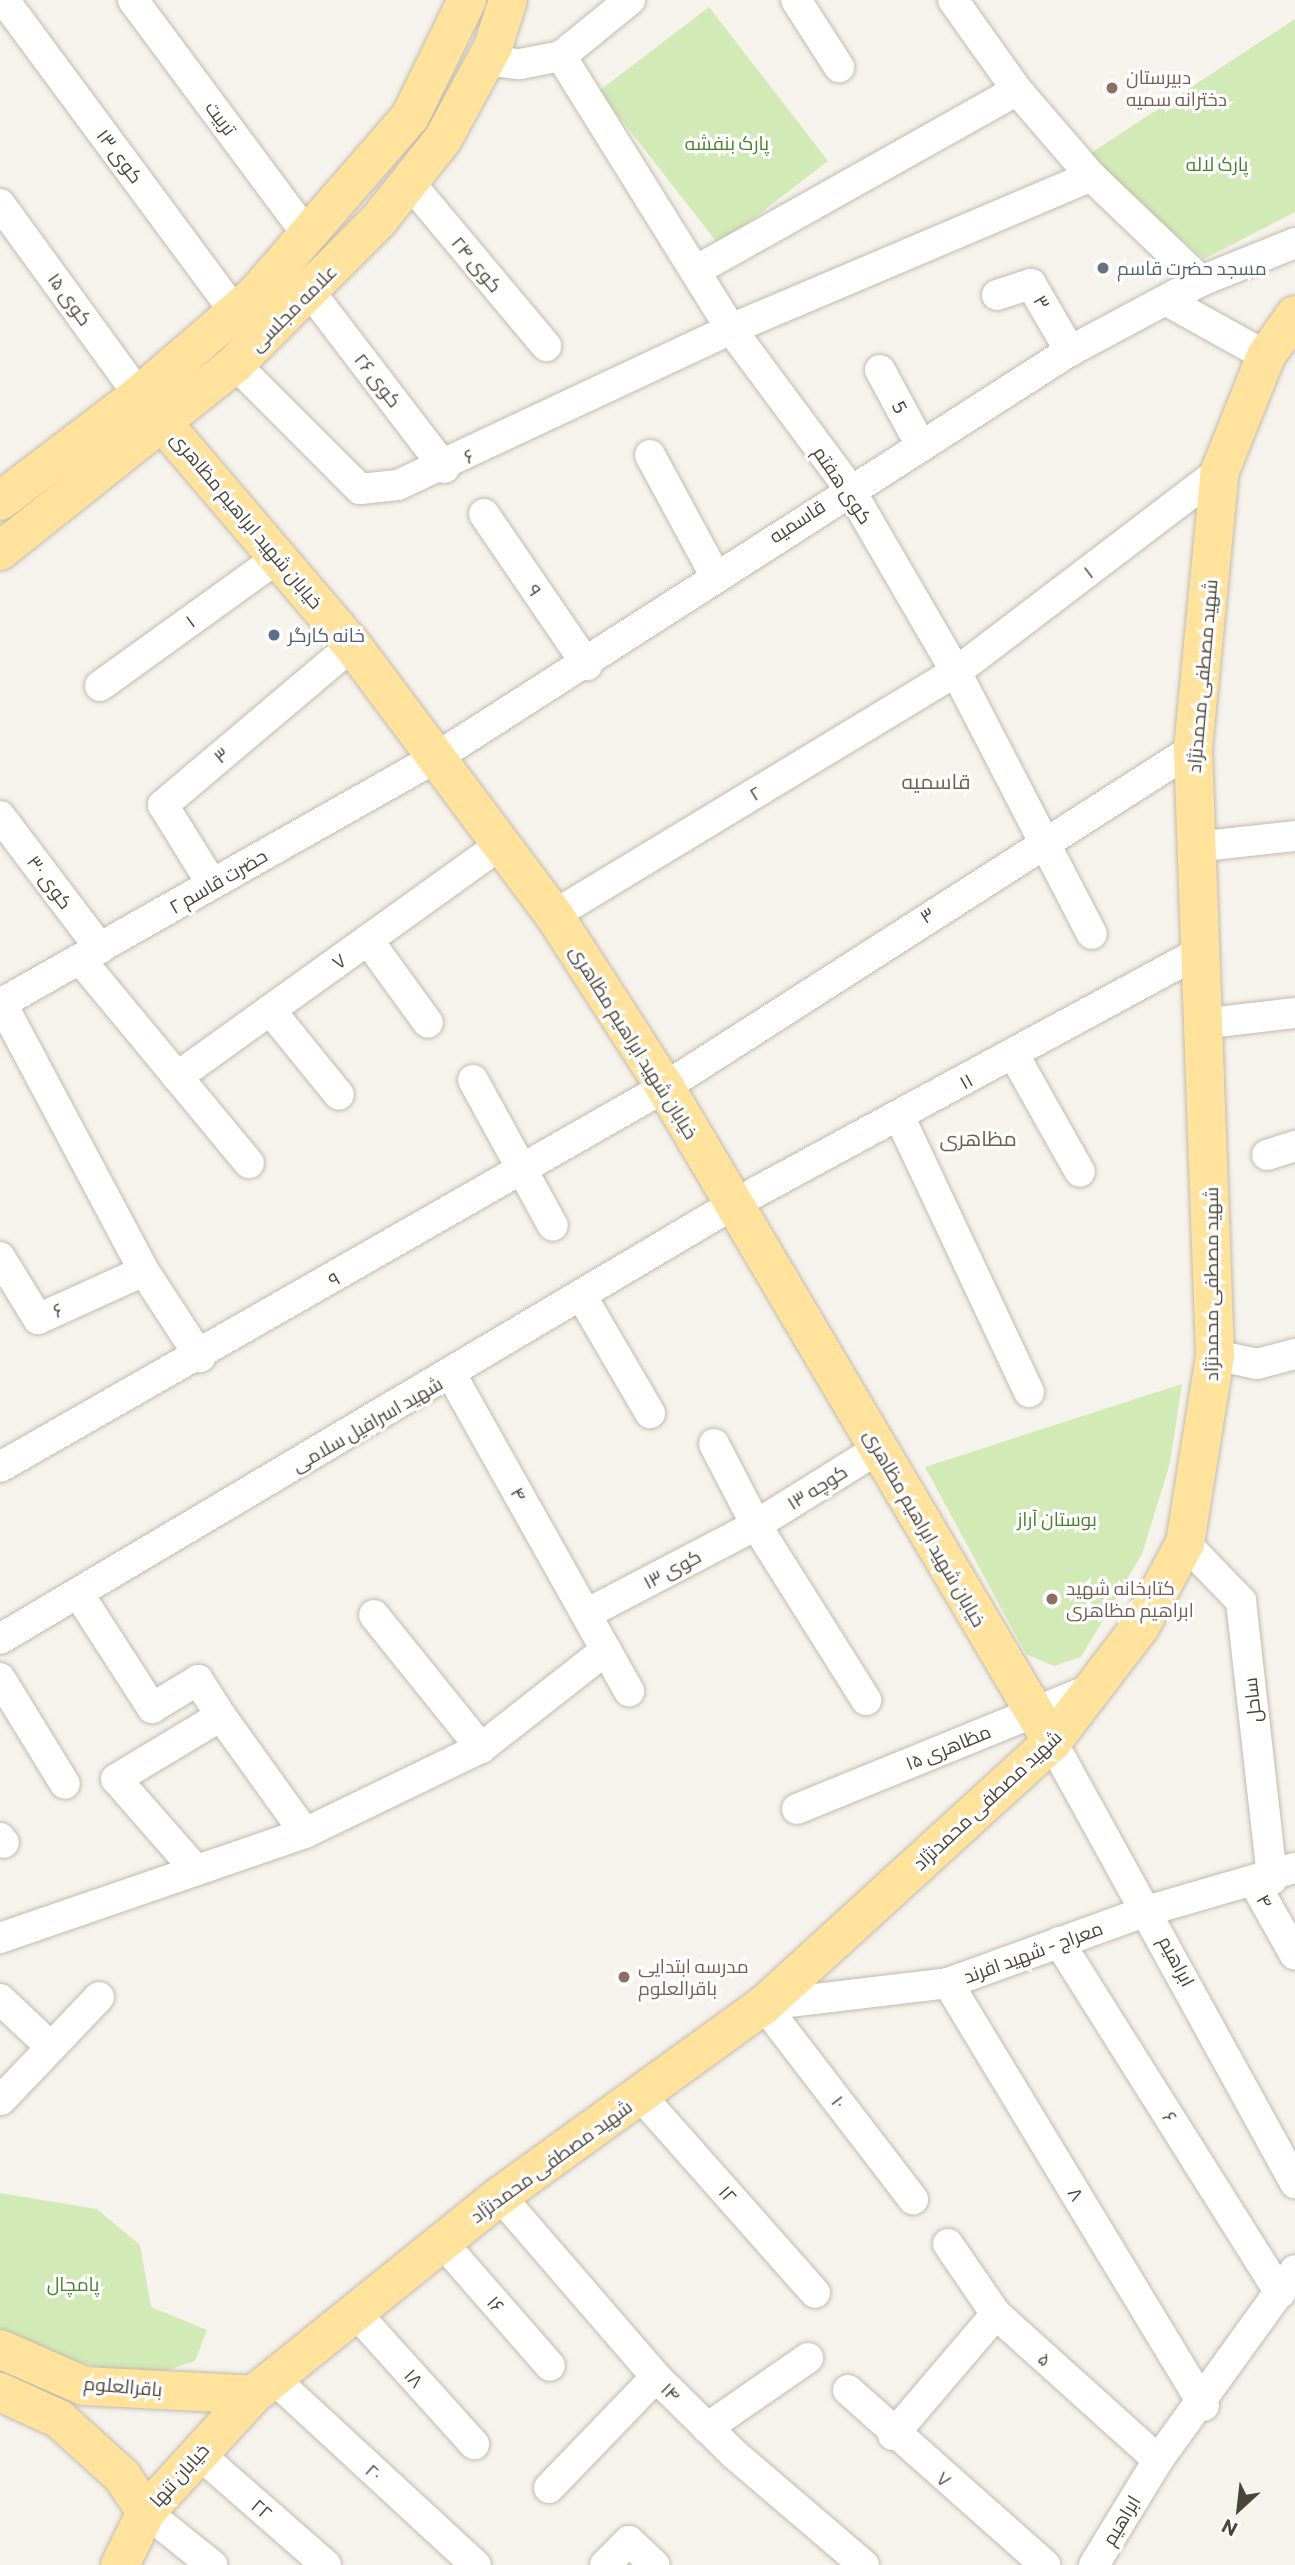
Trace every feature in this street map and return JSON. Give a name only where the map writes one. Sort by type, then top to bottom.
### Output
[{"type":"main road","name":"علامه مجلسی","points":[[0,501],[139,395],[235,312],[309,237],[410,117],[449,45],[467,0]]},
{"type":"main road","name":"علامه مجلسی","points":[[0,551],[165,425],[311,293],[409,182],[443,139],[485,60],[508,0]]},
{"type":"main road","points":[[449,45],[485,60]]},
{"type":"main road","name":"شهید مصطفی محمدنژاد","points":[[263,2387],[500,2196],[764,2005],[1042,1727],[1100,1685],[1185,1543],[1215,1355],[1212,1165],[1201,1024],[1193,749],[1220,471],[1266,356],[1295,315]]},
{"type":"main road","name":"خیابان شهید ابراهیم مظاهری","points":[[139,395],[280,556],[352,645],[554,915],[665,1087],[732,1205],[879,1448],[1042,1727]]},
{"type":"main road","name":"باقرالعلوم","points":[[0,2349],[84,2386],[263,2387]]},
{"type":"main road","name":"خیابان تنها","points":[[120,2565],[146,2512],[198,2453],[263,2387]]},
{"type":"main road","points":[[0,2392],[59,2419],[122,2476],[146,2512]]},
{"type":"street","name":"کوی ۱۳","points":[[4,0],[235,312]]},
{"type":"street","name":"تربیت","points":[[133,0],[309,237]]},
{"type":"street","points":[[485,60],[520,64],[561,56],[630,0]]},
{"type":"street","points":[[796,0],[839,67]]},
{"type":"street","points":[[953,0],[1017,90],[1091,176],[1201,281]]},
{"type":"street","name":"کوی هفتم","points":[[561,56],[731,329],[849,488],[956,672],[1092,934]]},
{"type":"street","points":[[695,271],[1017,90]]},
{"type":"street","name":"۶","points":[[235,364],[360,489],[398,485],[445,468],[731,329],[1091,176]]},
{"type":"street","name":"کوی ۲۴","points":[[409,182],[546,346]]},
{"type":"street","name":"کوی ۱۵","points":[[0,204],[139,395]]},
{"type":"street","name":"قاسمیه","points":[[437,757],[587,665],[715,575],[849,488],[1070,351],[1201,281],[1295,243]]},
{"type":"street","name":"۳","points":[[997,295],[1031,284],[1070,351]]},
{"type":"street","name":"کوی ۲۶","points":[[311,293],[445,468]]},
{"type":"street","points":[[1167,301],[1266,356]]},
{"type":"street","name":"5","points":[[880,370],[920,444]]},
{"type":"street","points":[[650,455],[715,575]]},
{"type":"street","name":"۱","points":[[956,672],[1220,471]]},
{"type":"street","name":"۹","points":[[484,514],[587,665]]},
{"type":"street","name":"۱","points":[[100,686],[280,556]]},
{"type":"street","name":"۳","points":[[212,884],[163,805],[352,645]]},
{"type":"street","name":"۲","points":[[554,915],[956,672]]},
{"type":"street","name":"۳","points":[[665,1087],[1043,839],[1193,749]]},
{"type":"street","name":"۲ حضرت قاسم","points":[[1,1004],[437,757]]},
{"type":"street","name":"کوی ۳۰","points":[[0,816],[90,953],[177,1077],[249,1163]]},
{"type":"street","points":[[1194,847],[1295,836]]},
{"type":"street","name":"۷","points":[[177,1077],[501,844]]},
{"type":"street","points":[[368,940],[428,1023]]},
{"type":"street","name":"۱۱","points":[[732,1205],[900,1118],[1198,953]]},
{"type":"street","points":[[1,1004],[144,1271],[200,1357]]},
{"type":"street","points":[[270,1010],[339,1095]]},
{"type":"street","points":[[1201,1024],[1295,1013]]},
{"type":"street","points":[[1014,1055],[1080,1172]]},
{"type":"street","points":[[473,1080],[554,1226]]},
{"type":"street","name":"۹","points":[[0,1467],[200,1357],[665,1087]]},
{"type":"street","points":[[900,1118],[1029,1392]]},
{"type":"street","name":"شهید اسرافیل سلامی","points":[[0,1639],[732,1205]]},
{"type":"street","name":"۶","points":[[0,1257],[38,1319],[144,1271]]},
{"type":"street","points":[[582,1295],[650,1413]]},
{"type":"street","points":[[1215,1355],[1257,1364],[1295,1354]]},
{"type":"street","name":"۴","points":[[451,1374],[629,1690]]},
{"type":"street","points":[[714,1444],[755,1525],[866,1700]]},
{"type":"street","name":"کوچه ۱۳","points":[[755,1525],[879,1448]]},
{"type":"street","name":"کوی ۱۳","points":[[588,1613],[755,1525]]},
{"type":"street","name":"ساحل","points":[[1185,1543],[1241,1601],[1274,1877]]},
{"type":"street","points":[[79,1594],[152,1709],[198,1680],[305,1833]]},
{"type":"street","points":[[374,1615],[481,1748]]},
{"type":"street","points":[[0,1938],[194,1868],[305,1833],[481,1748],[606,1650]]},
{"type":"street","points":[[0,1678],[65,1784]]},
{"type":"street","points":[[194,1868],[116,1779],[221,1716]]},
{"type":"street","name":"۱۵ مظاهری","points":[[797,1809],[1042,1727]]},
{"type":"street","name":"ابراهیم","points":[[1042,1727],[1150,1910],[1295,2183]]},
{"type":"street","name":"۴","points":[[1274,1877],[1295,1955]]},
{"type":"street","name":"معراج - شهید افرند","points":[[764,2005],[948,1983],[1150,1910],[1274,1877]]},
{"type":"street","name":"۶","points":[[1059,1942],[1288,2282]]},
{"type":"street","name":"۸","points":[[948,1983],[1204,2405]]},
{"type":"street","points":[[1,2100],[99,1997]]},
{"type":"street","points":[[0,1999],[51,2047]]},
{"type":"street","name":"۱۰","points":[[764,2005],[913,2199]]},
{"type":"street","name":"۱۲","points":[[640,2095],[815,2294]]},
{"type":"street","name":"۱۴","points":[[500,2196],[656,2376],[707,2428],[864,2565]]},
{"type":"street","name":"۱۶","points":[[442,2242],[550,2366]]},
{"type":"street","name":"۵","points":[[948,2244],[996,2314],[1158,2460]]},
{"type":"street","name":"ابراهیم","points":[[1094,2565],[1158,2460],[1204,2405],[1288,2282]]},
{"type":"street","name":"۱۸","points":[[355,2312],[474,2444]]},
{"type":"street","points":[[892,2435],[996,2314]]},
{"type":"street","points":[[707,2428],[808,2358]]},
{"type":"street","points":[[549,2488],[656,2376]]},
{"type":"street","name":"۲۰","points":[[263,2387],[476,2565]]},
{"type":"street","name":"۷","points":[[848,2389],[892,2435],[1045,2565]]},
{"type":"street","name":"۲۲","points":[[198,2453],[326,2565]]},
{"type":"street","points":[[146,2512],[212,2565]]},
{"type":"street","points":[[605,2565],[629,2542],[655,2565]]},
{"type":"green space","name":"پارک بنفشه","points":[[709,7],[828,161],[719,245],[599,91]]},
{"type":"green space","name":"پارک لاله","points":[[1295,19],[1295,212],[1204,259],[1085,157]]},
{"type":"green space","name":"بوستان آراز","points":[[1182,1384],[1170,1463],[1142,1554],[1081,1657],[1054,1666],[1026,1654],[925,1467]]},
{"type":"green space","name":"پامچال","points":[[0,2193],[97,2209],[140,2245],[151,2307],[207,2330],[195,2361],[159,2373],[102,2368],[45,2353],[0,2330]]},
{"type":"place","name":"دبیرستان دخترانه سمیه","points":[[1112,88]]},
{"type":"place","name":"مسجد حضرت قاسم","points":[[1103,268]]},
{"type":"place","name":"خانه کارگر","points":[[274,635]]},
{"type":"place","name":"کتابخانه شهید ابراهیم مظاهری","points":[[1052,1599]]},
{"type":"place","name":"مدرسه ابتدایی باقرالعلوم","points":[[624,1977]]},
{"type":"district","name":"قاسمیه","points":[[936,781]]},
{"type":"district","name":"مظاهری","points":[[978,1138]]}]
